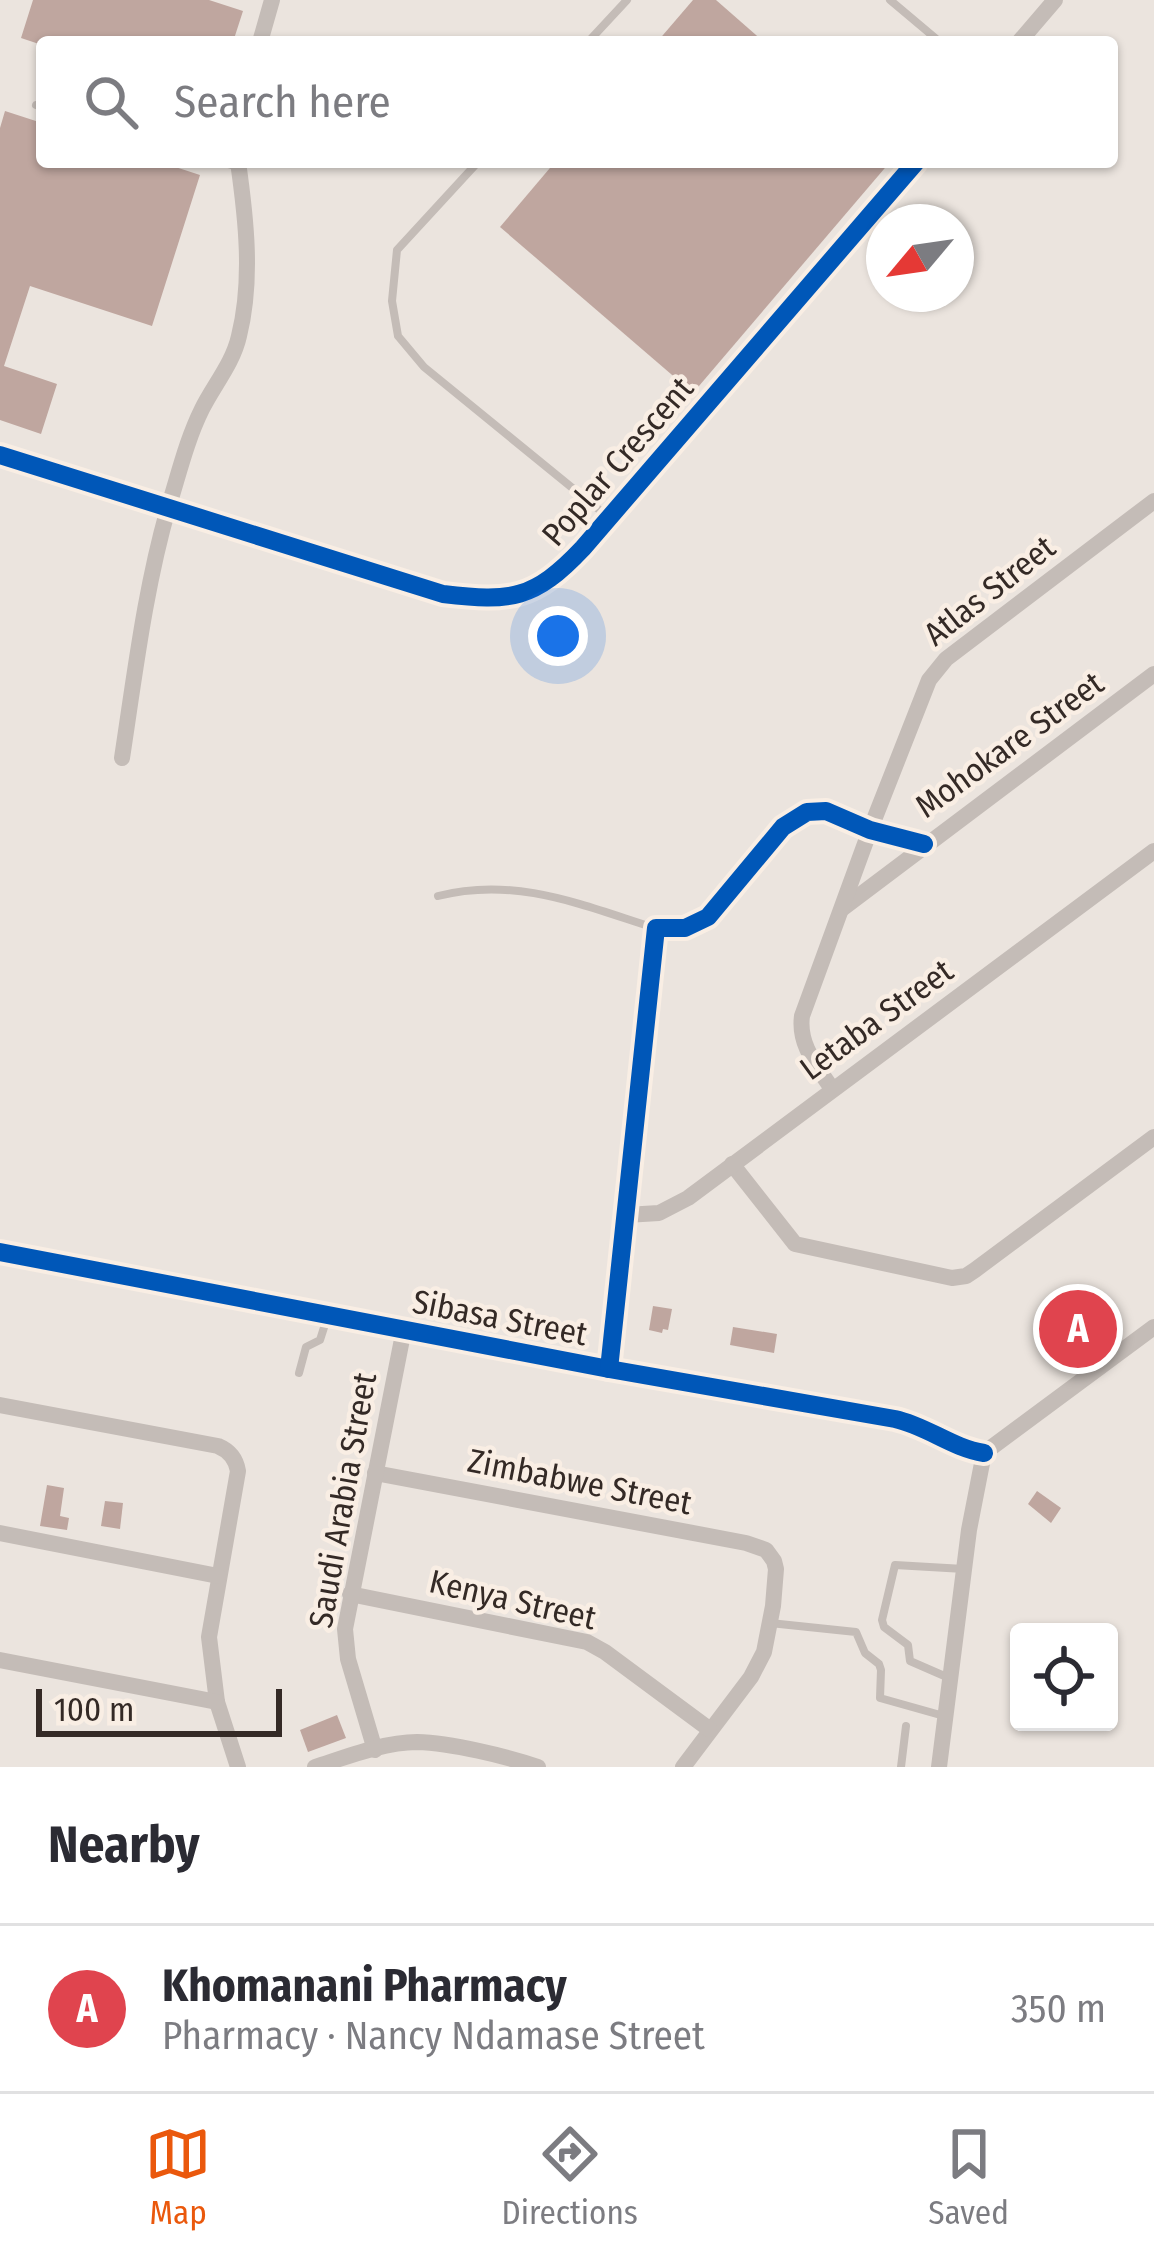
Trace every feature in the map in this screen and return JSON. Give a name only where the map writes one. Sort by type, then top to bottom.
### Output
[{"type":"street","points":[[262,36],[272,0]]},
{"type":"street","points":[[1024,36],[1055,0]]},
{"type":"street","points":[[122,758],[146,595],[168,509],[194,428],[239,338],[246,224],[234,168]]},
{"type":"street","name":"Poplar Crescent","points":[[0,455],[443,594],[512,597],[557,576],[911,168]]},
{"type":"street","name":"Atlas Street","points":[[832,1089],[807,1051],[801,1024],[869,830],[933,672],[1154,501]]},
{"type":"street","name":"Mohokare Street","points":[[843,908],[1154,674]]},
{"type":"street","points":[[609,1369],[656,928],[685,928],[708,917],[784,827],[816,809],[869,830],[924,844]]},
{"type":"street","name":"Letaba Street","points":[[626,1215],[659,1213],[676,1206],[1154,851]]},
{"type":"street","points":[[732,1164],[795,1244],[952,1278],[975,1270],[1154,1137]]},
{"type":"street","name":"Sibasa Street","points":[[0,1252],[906,1422],[984,1454]]},
{"type":"street","points":[[939,1767],[984,1454],[1154,1327]]},
{"type":"street","name":"Saudi Arabia Street","points":[[375,1750],[344,1629],[404,1329]]},
{"type":"street","points":[[0,1406],[218,1446],[236,1461],[208,1637],[217,1702],[238,1767]]},
{"type":"street","name":"Zimbabwe Street","points":[[375,1473],[766,1550],[776,1579],[770,1623]]},
{"type":"street","points":[[0,1533],[218,1576]]},
{"type":"street","name":"Kenya Street","points":[[350,1594],[586,1642],[710,1729]]},
{"type":"street","points":[[682,1767],[758,1666],[770,1623]]},
{"type":"street","points":[[0,1660],[217,1702]]},
{"type":"street","points":[[316,1767],[416,1742],[538,1767]]},
{"type":"lane","points":[[594,36],[627,0]]},
{"type":"lane","points":[[890,0],[933,36]]},
{"type":"lane","points":[[472,168],[397,250],[392,301],[398,336],[424,367],[609,518]]},
{"type":"lane","points":[[438,896],[514,888],[656,928]]},
{"type":"lane","points":[[299,1373],[306,1347],[320,1340],[328,1315]]},
{"type":"lane","points":[[950,1678],[910,1661],[908,1645],[884,1627],[882,1620],[895,1564],[964,1569]]},
{"type":"lane","points":[[770,1623],[856,1632],[865,1653],[879,1664],[880,1699],[945,1716]]},
{"type":"lane","points":[[901,1767],[906,1726]]},
{"type":"building","points":[[33,0],[209,0],[243,11],[235,36],[36,36],[36,43],[21,38]]},
{"type":"building","points":[[693,0],[716,0],[757,36],[662,36]]},
{"type":"building","points":[[5,111],[36,121],[36,168],[178,168],[200,175],[152,326],[30,286],[4,366],[57,384],[41,434],[0,420],[0,128]]},
{"type":"building","points":[[550,168],[885,168],[693,393],[500,227]]},
{"type":"building","points":[[653,1306],[672,1309],[668,1330],[662,1333],[649,1330]]},
{"type":"building","points":[[1076,1314],[1086,1326],[1054,1350],[1043,1336]]},
{"type":"building","points":[[733,1327],[777,1334],[774,1353],[730,1345]]},
{"type":"building","points":[[47,1485],[64,1488],[60,1516],[69,1518],[67,1530],[40,1526]]},
{"type":"building","points":[[1037,1491],[1061,1508],[1051,1523],[1028,1504]]},
{"type":"building","points":[[105,1501],[123,1503],[120,1529],[101,1526]]},
{"type":"building","points":[[337,1715],[346,1738],[308,1752],[300,1730]]},
{"type":"cycle path","points":[[0,455],[443,594],[487,598],[520,594],[550,578],[583,548],[911,168]]},
{"type":"cycle path","points":[[609,1369],[656,928],[685,928],[708,917],[783,827],[807,812],[826,811],[870,830],[924,844]]},
{"type":"cycle path","points":[[0,1252],[895,1419],[984,1453]]},
{"type":"place","name":"Khomanani Pharmacy","points":[[1078,1329]]}]
